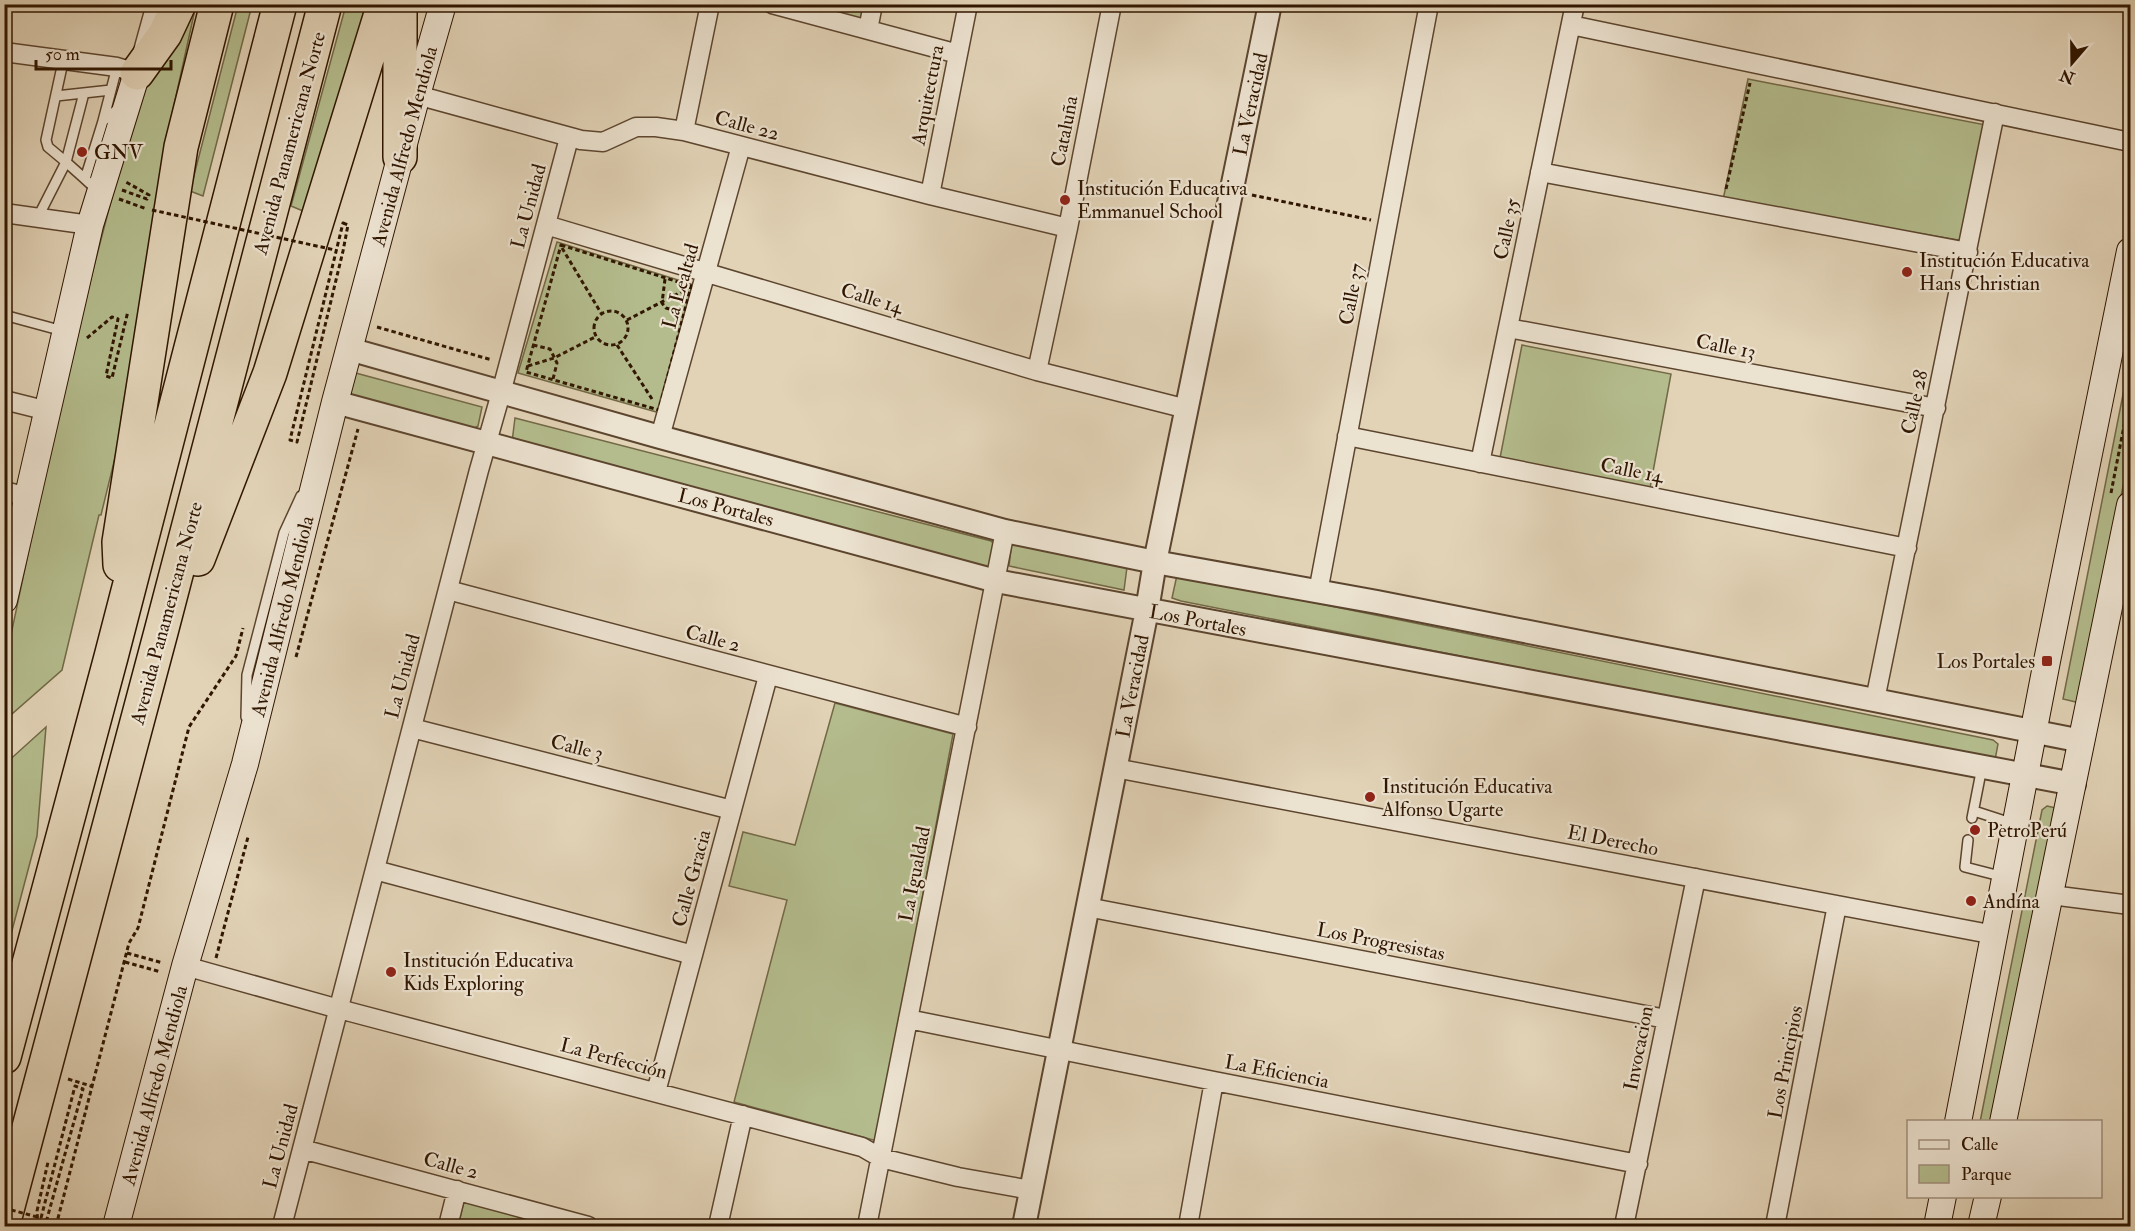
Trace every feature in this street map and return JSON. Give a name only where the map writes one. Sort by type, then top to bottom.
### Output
[{"type":"highway","points":[[123,83],[165,34],[179,4]]},
{"type":"highway","points":[[124,605],[120,531],[181,147],[217,4]]},
{"type":"highway","points":[[4,1057],[280,4]]},
{"type":"highway","name":"Avenida Panamericana Norte","points":[[10,1219],[16,1177],[325,4]]},
{"type":"highway","points":[[160,636],[204,548],[270,373],[384,4]]},
{"type":"highway","points":[[400,4],[400,157]]},
{"type":"main road","name":"Avenida Alfredo Mendiola","points":[[116,1227],[184,971],[245,764],[335,402],[443,4]]},
{"type":"main road","points":[[6,585],[16,494],[48,411],[90,225],[93,186],[123,83]]},
{"type":"main road","points":[[1958,1120],[2130,251]]},
{"type":"main road","points":[[2003,1120],[2130,505]]},
{"type":"main road","points":[[1937,1227],[1943,1198]]},
{"type":"main road","points":[[1981,1227],[1988,1198]]},
{"type":"street","points":[[4,52],[63,62],[123,83],[156,4]]},
{"type":"street","points":[[684,132],[710,4]]},
{"type":"street","points":[[772,4],[958,54]]},
{"type":"street","points":[[868,30],[873,4]]},
{"type":"street","name":"Arquitectura","points":[[930,195],[968,4]]},
{"type":"street","name":"Cataluña","points":[[1037,371],[1112,4]]},
{"type":"street","name":"La Veracidad","points":[[1024,1227],[1155,562],[1270,4]]},
{"type":"street","name":"Calle 37","points":[[1318,592],[1429,4]]},
{"type":"street","name":"Calle 35","points":[[1480,463],[1575,4]]},
{"type":"street","points":[[1571,25],[2130,142]]},
{"type":"street","name":"Calle 22","points":[[417,94],[570,138],[603,142],[636,127],[656,127],[684,132],[1068,228]]},
{"type":"street","name":"Calle 28","points":[[1875,700],[1995,113]]},
{"type":"street","name":"La Unidad","points":[[282,1227],[486,442],[570,138]]},
{"type":"street","name":"La Lealtad","points":[[660,437],[741,146]]},
{"type":"street","points":[[1540,172],[1968,252]]},
{"type":"street","points":[[4,213],[90,225]]},
{"type":"street","name":"Calle 14","points":[[546,225],[1037,371],[1187,409]]},
{"type":"street","name":"Calle 13","points":[[1508,328],[1936,408]]},
{"type":"street","points":[[349,350],[1005,531],[2082,741]]},
{"type":"street","points":[[4,400],[48,411]]},
{"type":"street","name":"Los Portales","points":[[335,402],[996,581],[2074,784]]},
{"type":"street","name":"Calle 14","points":[[1347,436],[1907,549]]},
{"type":"street","name":"La Igualdad","points":[[867,1227],[1005,531]]},
{"type":"street","name":"Calle 2","points":[[447,590],[967,727]]},
{"type":"street","name":"Calle Gracia","points":[[656,1092],[768,675]]},
{"type":"street","name":"Calle 3","points":[[412,728],[732,810]]},
{"type":"street","name":"El Derecho","points":[[1115,768],[1995,935]]},
{"type":"street","points":[[375,870],[693,955]]},
{"type":"street","name":"Invocacion","points":[[1624,1227],[1696,878]]},
{"type":"street","points":[[2051,895],[2130,905]]},
{"type":"street","name":"Los Principios","points":[[1775,1227],[1837,905]]},
{"type":"street","name":"Los Progresistas","points":[[1088,907],[1666,1019]]},
{"type":"street","name":"La Perfección","points":[[184,971],[339,1009],[862,1147],[880,1158],[958,1177],[1031,1190]]},
{"type":"street","name":"La Eficiencia","points":[[908,1019],[1214,1082],[1638,1164]]},
{"type":"street","points":[[1194,1225],[1214,1082]]},
{"type":"street","points":[[718,1227],[742,1115]]},
{"type":"street","name":"Calle 2","points":[[302,1149],[457,1190],[580,1226]]},
{"type":"street","points":[[448,1227],[457,1190]]},
{"type":"lane","points":[[63,62],[46,140],[48,147],[93,186]]},
{"type":"lane","points":[[56,96],[84,93],[123,83]]},
{"type":"lane","points":[[93,186],[103,121],[123,83]]},
{"type":"lane","points":[[103,121],[123,83]]},
{"type":"lane","points":[[38,217],[66,162],[84,93]]},
{"type":"lane","points":[[4,315],[64,340]]},
{"type":"lane","points":[[1982,767],[1973,815],[2016,824]]},
{"type":"lane","points":[[1968,840],[1965,867],[2006,878]]},
{"type":"path","points":[[1724,197],[1750,83]]},
{"type":"path","points":[[124,181],[148,197],[122,190],[119,200],[152,210],[335,250]]},
{"type":"path","points":[[1232,190],[1388,224]]},
{"type":"path","points":[[342,223],[348,225],[297,442],[290,440],[335,250],[342,223]]},
{"type":"path","points":[[561,245],[691,286]]},
{"type":"path","points":[[561,245],[601,313]]},
{"type":"path","points":[[561,245],[526,372],[659,410]]},
{"type":"path","points":[[665,278],[662,303],[666,308],[684,314]]},
{"type":"path","points":[[627,320],[691,286]]},
{"type":"path","points":[[659,410],[691,286]]},
{"type":"path","points":[[608,310],[616,311],[627,320],[627,334],[617,345],[605,345],[596,337],[593,324],[601,313],[608,310]]},
{"type":"path","points":[[64,340],[75,348],[112,317],[118,319],[106,376],[112,378],[128,311]]},
{"type":"path","points":[[379,328],[508,365]]},
{"type":"path","points":[[383,335],[385,329]]},
{"type":"path","points":[[527,366],[554,358],[596,337]]},
{"type":"path","points":[[533,345],[550,349],[557,363],[553,379]]},
{"type":"path","points":[[617,345],[659,410]]},
{"type":"path","points":[[56,1227],[91,1086],[129,944],[138,928],[189,727],[236,656],[245,621]]},
{"type":"path","points":[[127,953],[184,971]]},
{"type":"path","points":[[125,962],[184,971]]},
{"type":"path","points":[[66,1079],[91,1086]]},
{"type":"path","points":[[4,1208],[41,1218],[75,1086],[83,1089],[45,1227]]},
{"type":"green space","points":[[183,5],[196,5],[167,137],[121,420],[124,421],[101,515],[99,515],[62,670],[5,720],[5,663],[67,370],[134,113]]},
{"type":"green space","points":[[238,5],[252,5],[203,196],[190,191]]},
{"type":"green space","points":[[346,5],[368,5],[303,211],[291,206]]},
{"type":"green space","points":[[790,5],[869,5],[865,25]]},
{"type":"green space","points":[[1748,79],[1986,125],[1964,241],[1723,200]]},
{"type":"green space","points":[[557,242],[694,285],[660,413],[518,373]]},
{"type":"green space","points":[[1522,345],[1671,374],[1650,488],[1500,458]]},
{"type":"green space","points":[[2130,359],[2130,451],[2080,703],[2063,699]]},
{"type":"green space","points":[[352,372],[482,407],[478,426],[473,429],[347,396]]},
{"type":"green space","points":[[515,418],[991,541],[996,546],[994,564],[987,567],[512,442]]},
{"type":"green space","points":[[1012,541],[1127,567],[1124,590],[1009,566]]},
{"type":"green space","points":[[1177,575],[1993,740],[1998,744],[1995,760],[1181,601],[1172,598]]},
{"type":"green space","points":[[835,703],[953,734],[877,1141],[734,1102],[787,900],[729,886],[743,832],[795,845]]},
{"type":"green space","points":[[46,727],[37,836],[5,957],[5,764]]},
{"type":"green space","points":[[2047,806],[2056,808],[2000,1120],[1980,1120],[2042,810]]},
{"type":"green space","points":[[464,1201],[558,1226],[458,1226]]},
{"type":"place","name":"GNV","points":[[82,152]]},
{"type":"place","name":"Institución Educativa Emmanuel School","points":[[1065,200]]},
{"type":"place","name":"Institución Educativa Hans Christian","points":[[1907,272]]},
{"type":"place","name":"Los Portales","points":[[2047,661]]},
{"type":"place","name":"Institución Educativa Alfonso Ugarte","points":[[1370,797]]},
{"type":"place","name":"PetroPerú","points":[[1975,830]]},
{"type":"place","name":"Andína","points":[[1971,901]]},
{"type":"place","name":"Institución Educativa Kids Exploring","points":[[391,972]]}]
